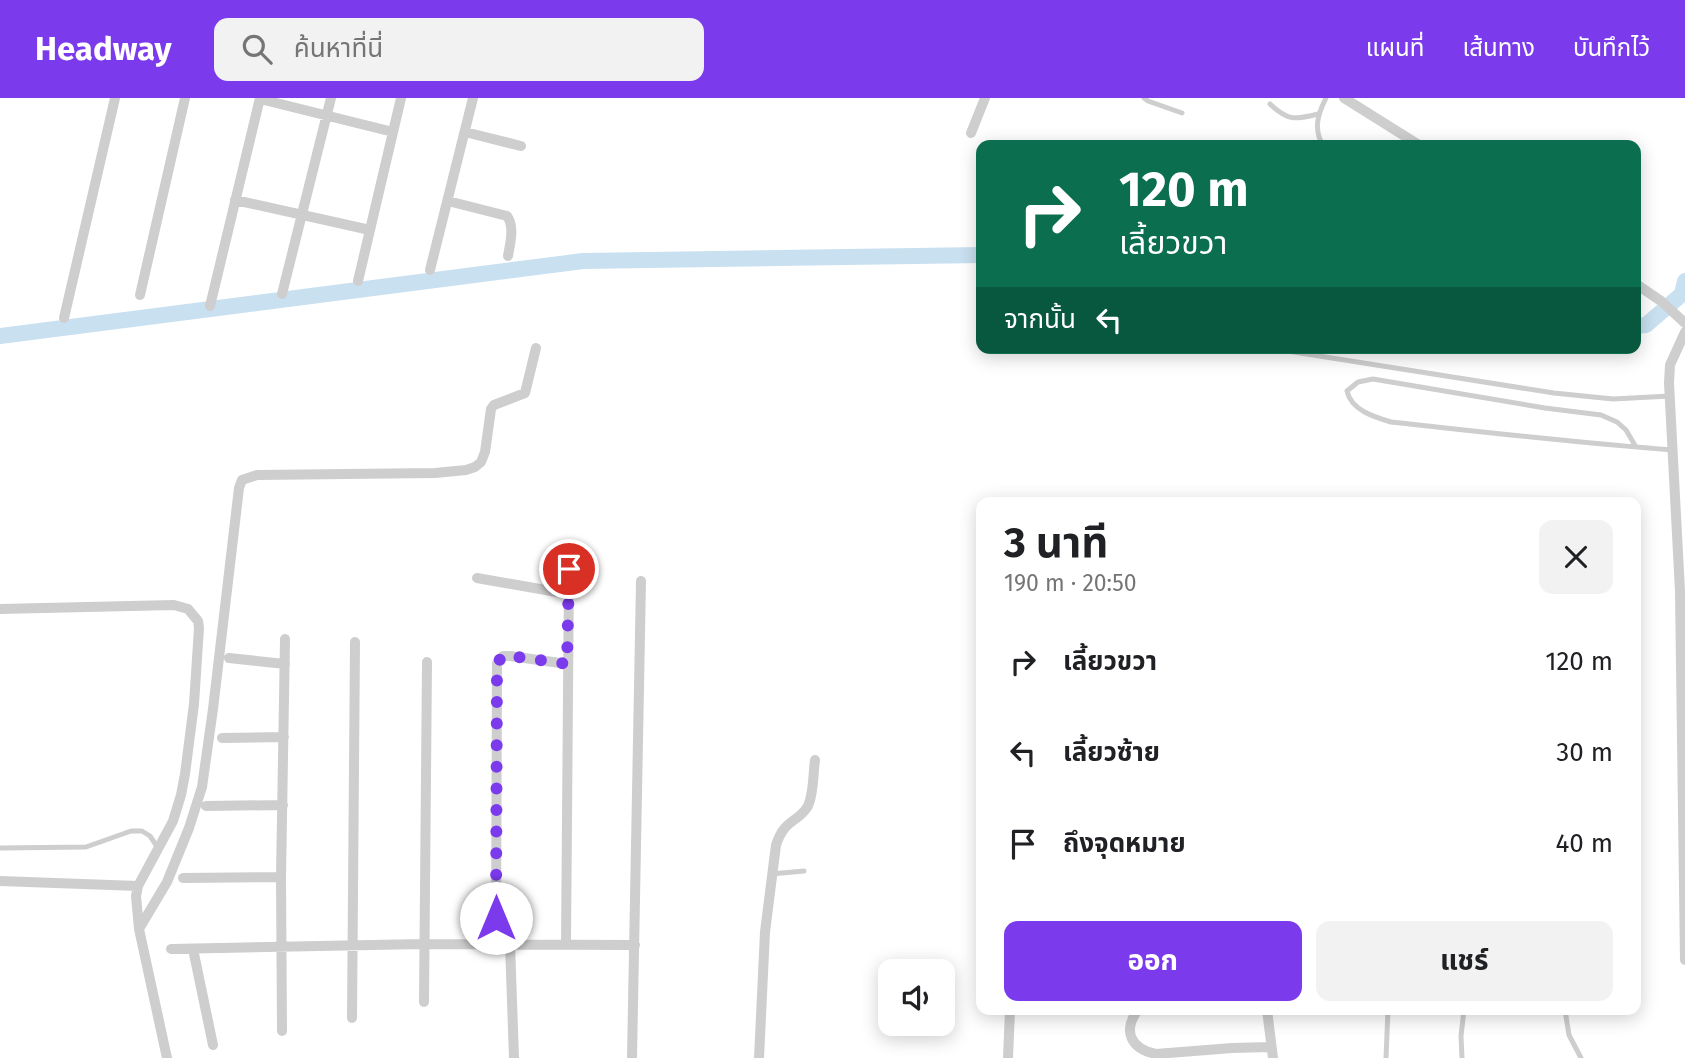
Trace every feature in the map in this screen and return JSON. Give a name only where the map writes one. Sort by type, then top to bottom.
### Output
[{"type":"street","points":[[64,318],[115,98]]},
{"type":"street","points":[[140,295],[185,98]]},
{"type":"street","points":[[210,306],[260,98],[393,132]]},
{"type":"street","points":[[282,294],[331,98]]},
{"type":"street","points":[[358,281],[401,98]]},
{"type":"street","points":[[430,270],[473,98]]},
{"type":"street","points":[[971,133],[985,98]]},
{"type":"street","points":[[1344,98],[1411,140]]},
{"type":"street","points":[[465,132],[521,146]]},
{"type":"street","points":[[235,200],[370,230]]},
{"type":"street","points":[[447,201],[507,216],[511,230],[509,256]]},
{"type":"street","points":[[1641,288],[1682,316]]},
{"type":"street","points":[[1685,332],[1670,365],[1683,592],[1685,960]]},
{"type":"street","points":[[139,929],[167,882],[202,787],[242,480],[257,475],[435,473],[475,467],[481,462],[485,452],[491,409],[494,405],[525,393],[536,348]]},
{"type":"street","points":[[566,944],[569,569]]},
{"type":"street","points":[[477,578],[568,594]]},
{"type":"street","points":[[632,1058],[641,581]]},
{"type":"street","points":[[0,609],[174,606],[188,609],[198,621],[195,691],[181,795],[173,821],[138,886],[136,896],[139,929],[167,1058]]},
{"type":"street","points":[[282,1031],[281,877],[285,639]]},
{"type":"street","points":[[352,1018],[355,642]]},
{"type":"street","points":[[496,944],[497,663],[503,656],[510,656],[567,664]]},
{"type":"street","points":[[229,658],[285,664]]},
{"type":"street","points":[[424,1002],[426,662]]},
{"type":"street","points":[[222,738],[284,737]]},
{"type":"street","points":[[760,1058],[765,932],[771,874],[780,832],[809,803],[815,760]]},
{"type":"street","points":[[206,806],[283,805]]},
{"type":"street","points":[[183,878],[281,877]]},
{"type":"street","points":[[0,881],[138,886]]},
{"type":"street","points":[[171,949],[424,944],[635,945]]},
{"type":"street","points":[[510,944],[514,1058]]},
{"type":"street","points":[[193,949],[213,1045]]},
{"type":"street","points":[[1008,1058],[1010,1015]]},
{"type":"street","points":[[1135,1015],[1130,1024],[1135,1045],[1144,1052],[1156,1054],[1232,1048],[1272,1053],[1268,1015]]},
{"type":"lane","points":[[1144,98],[1182,113]]},
{"type":"lane","points":[[1321,140],[1317,131],[1318,114],[1326,98]]},
{"type":"lane","points":[[1270,104],[1283,116],[1293,118],[1318,114]]},
{"type":"lane","points":[[1306,354],[1554,393],[1613,399],[1670,396]]},
{"type":"lane","points":[[1636,447],[1626,430],[1617,422],[1601,415],[1373,379],[1358,382],[1347,391],[1350,402],[1370,416],[1391,422],[1636,447],[1673,450]]},
{"type":"lane","points":[[0,848],[86,847],[131,831],[142,831],[150,836],[159,850]]},
{"type":"lane","points":[[771,874],[804,871]]},
{"type":"lane","points":[[1386,1058],[1388,1015]]},
{"type":"lane","points":[[1461,1058],[1463,1015]]},
{"type":"lane","points":[[1566,1015],[1569,1035],[1581,1058]]},
{"type":"waterway","points":[[0,336],[583,261],[976,255]]},
{"type":"waterway","points":[[1641,326],[1646,325],[1682,294],[1685,281]]},
{"type":"route","points":[[496,918],[497,663],[499,658],[510,656],[567,664],[569,569]]}]
